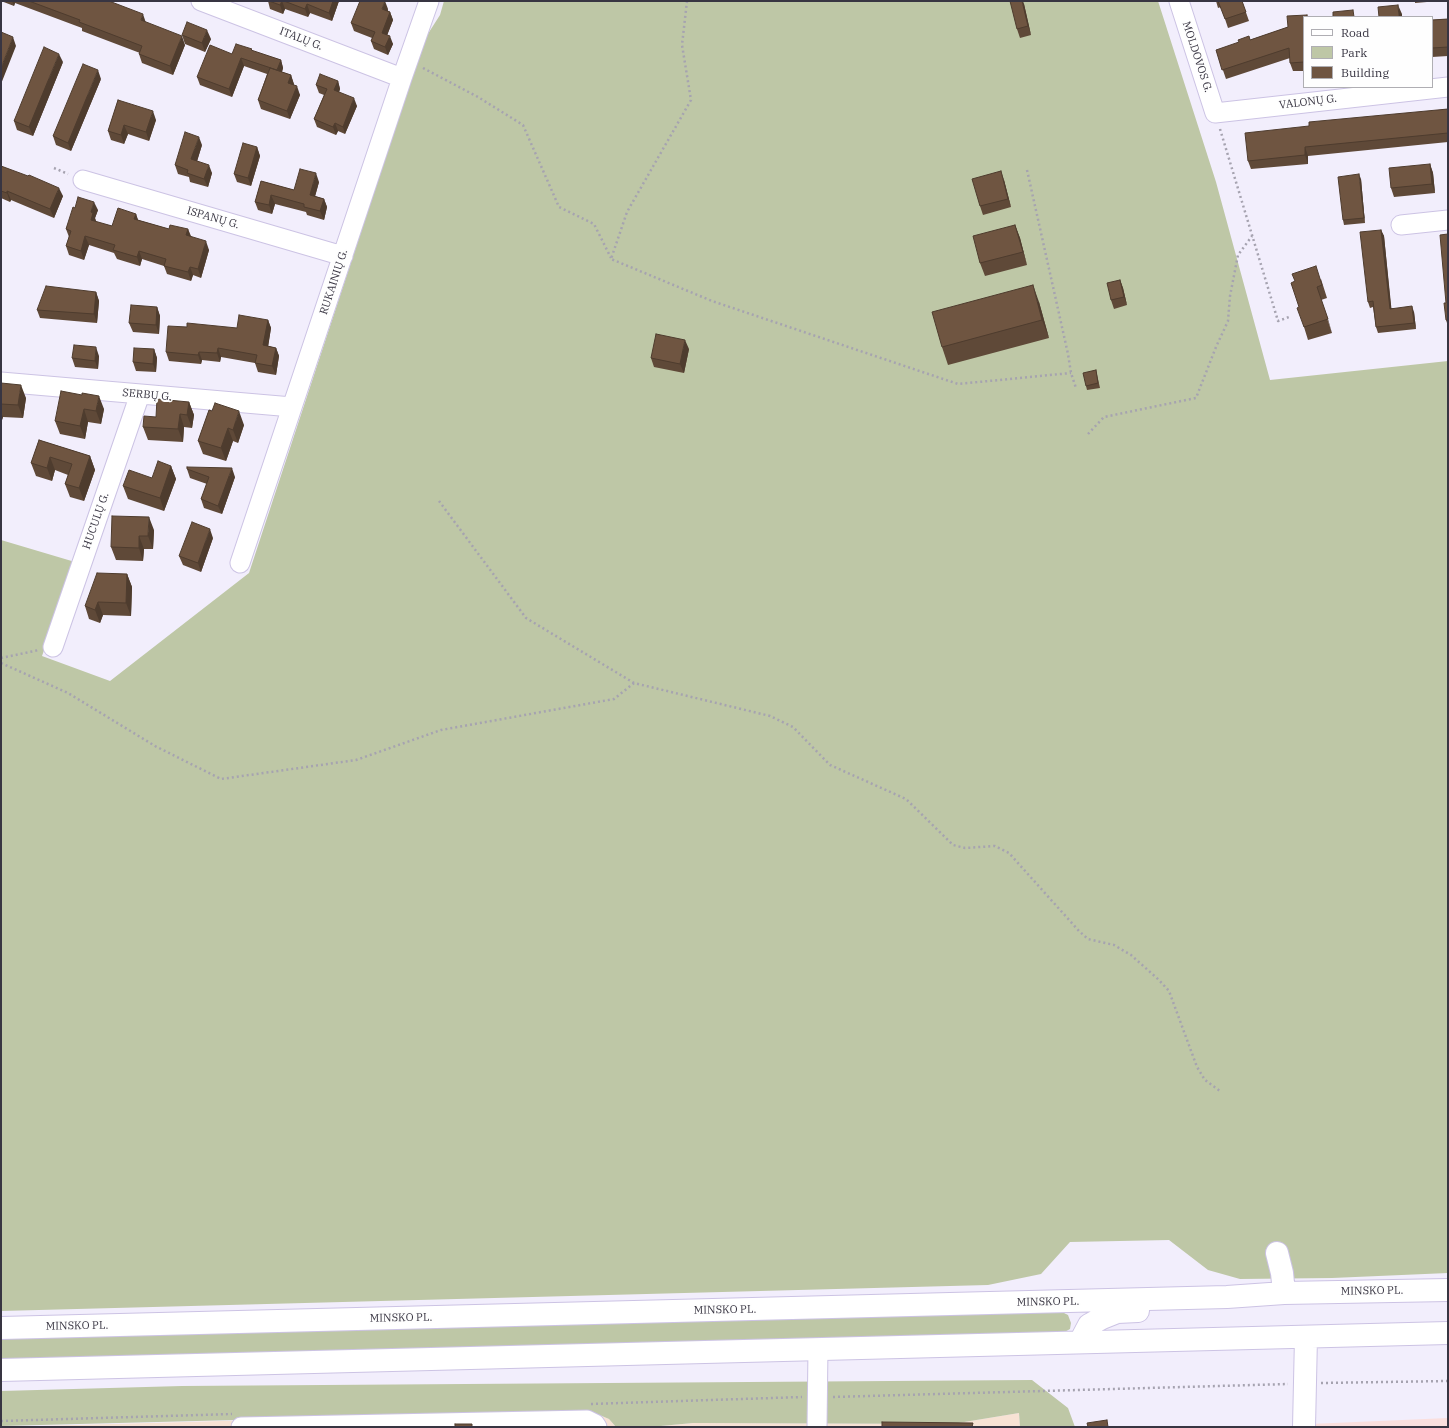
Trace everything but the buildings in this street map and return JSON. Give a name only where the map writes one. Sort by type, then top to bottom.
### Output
[{"type":"highway","points":[[1277,1253],[1282,1273],[1284,1293]]},
{"type":"highway","name":"MINSKO PL.","points":[[1,1328],[1243,1296],[1284,1293],[1448,1290]]},
{"type":"highway","points":[[1080,1342],[1089,1325],[1117,1312],[1192,1309],[1243,1296]]},
{"type":"highway","points":[[1,1370],[1306,1337],[1448,1332]]},
{"type":"highway","points":[[1304,1427],[1306,1337]]},
{"type":"street","name":"ITALŲ G.","points":[[201,1],[402,78]]},
{"type":"street","name":"RUKAINIŲ G.","points":[[240,563],[429,1]]},
{"type":"street","name":"MOLDOVOS G.","points":[[1180,1],[1215,113]]},
{"type":"street","name":"VALONŲ G.","points":[[1215,113],[1448,87]]},
{"type":"street","name":"ISPANŲ G.","points":[[84,180],[343,256]]},
{"type":"street","points":[[1401,225],[1448,220]]},
{"type":"street","name":"SERBŲ G.","points":[[1,382],[292,407]]},
{"type":"street","name":"HUCULŲ G.","points":[[53,647],[140,394]]},
{"type":"street","points":[[817,1427],[818,1349]]},
{"type":"street","points":[[240,1421],[587,1420],[595,1424],[597,1427]]},
{"type":"path","points":[[611,259],[627,212],[691,100],[682,45],[687,1]]},
{"type":"path","points":[[408,60],[478,97],[523,125],[559,207],[594,224],[611,259],[712,301],[958,384],[1071,373]]},
{"type":"path","points":[[1215,113],[1278,321],[1289,317]]},
{"type":"path","points":[[1027,170],[1071,373],[1076,388]]},
{"type":"path","points":[[1088,434],[1104,417],[1196,398],[1216,346],[1228,321],[1230,296],[1238,255],[1252,236]]},
{"type":"path","points":[[439,502],[526,618],[634,683],[770,716],[793,727],[830,765],[906,799],[953,845],[965,848],[995,846],[1009,853],[1079,931],[1088,939],[1114,946],[1131,955],[1169,991],[1197,1067],[1205,1080],[1220,1091]]},
{"type":"path","points":[[1,658],[53,647]]},
{"type":"path","points":[[1,663],[68,693],[155,746],[221,779],[356,760],[441,730],[614,699],[634,683]]},
{"type":"path","points":[[588,1404],[1305,1383],[1448,1381]]},
{"type":"path","points":[[1,1421],[240,1421]]},
{"type":"shaded area","points":[[590,1411],[609,1419],[616,1427],[1,1427]]},
{"type":"shaded area","points":[[1019,1413],[1020,1427],[650,1427],[693,1423],[952,1424]]},
{"type":"shaded area","points":[[1448,1418],[1448,1427],[1309,1427],[1310,1424]]},
{"type":"green space","points":[[444,1],[1158,1],[1216,182],[1270,380],[1448,361],[1448,1273],[1332,1278],[1240,1279],[1208,1270],[1169,1240],[1070,1242],[1041,1274],[988,1285],[1,1311],[1,540],[75,562],[42,656],[110,681],[249,573],[424,40],[440,15]]},
{"type":"green space","points":[[1062,1312],[1068,1315],[1071,1323],[1070,1329],[1061,1334],[1,1360],[1,1337]]},
{"type":"green space","points":[[1032,1380],[1068,1408],[1075,1427],[1020,1427],[1019,1413],[952,1424],[693,1423],[650,1427],[616,1427],[609,1419],[590,1411],[1,1426],[1,1391],[182,1386]]}]
